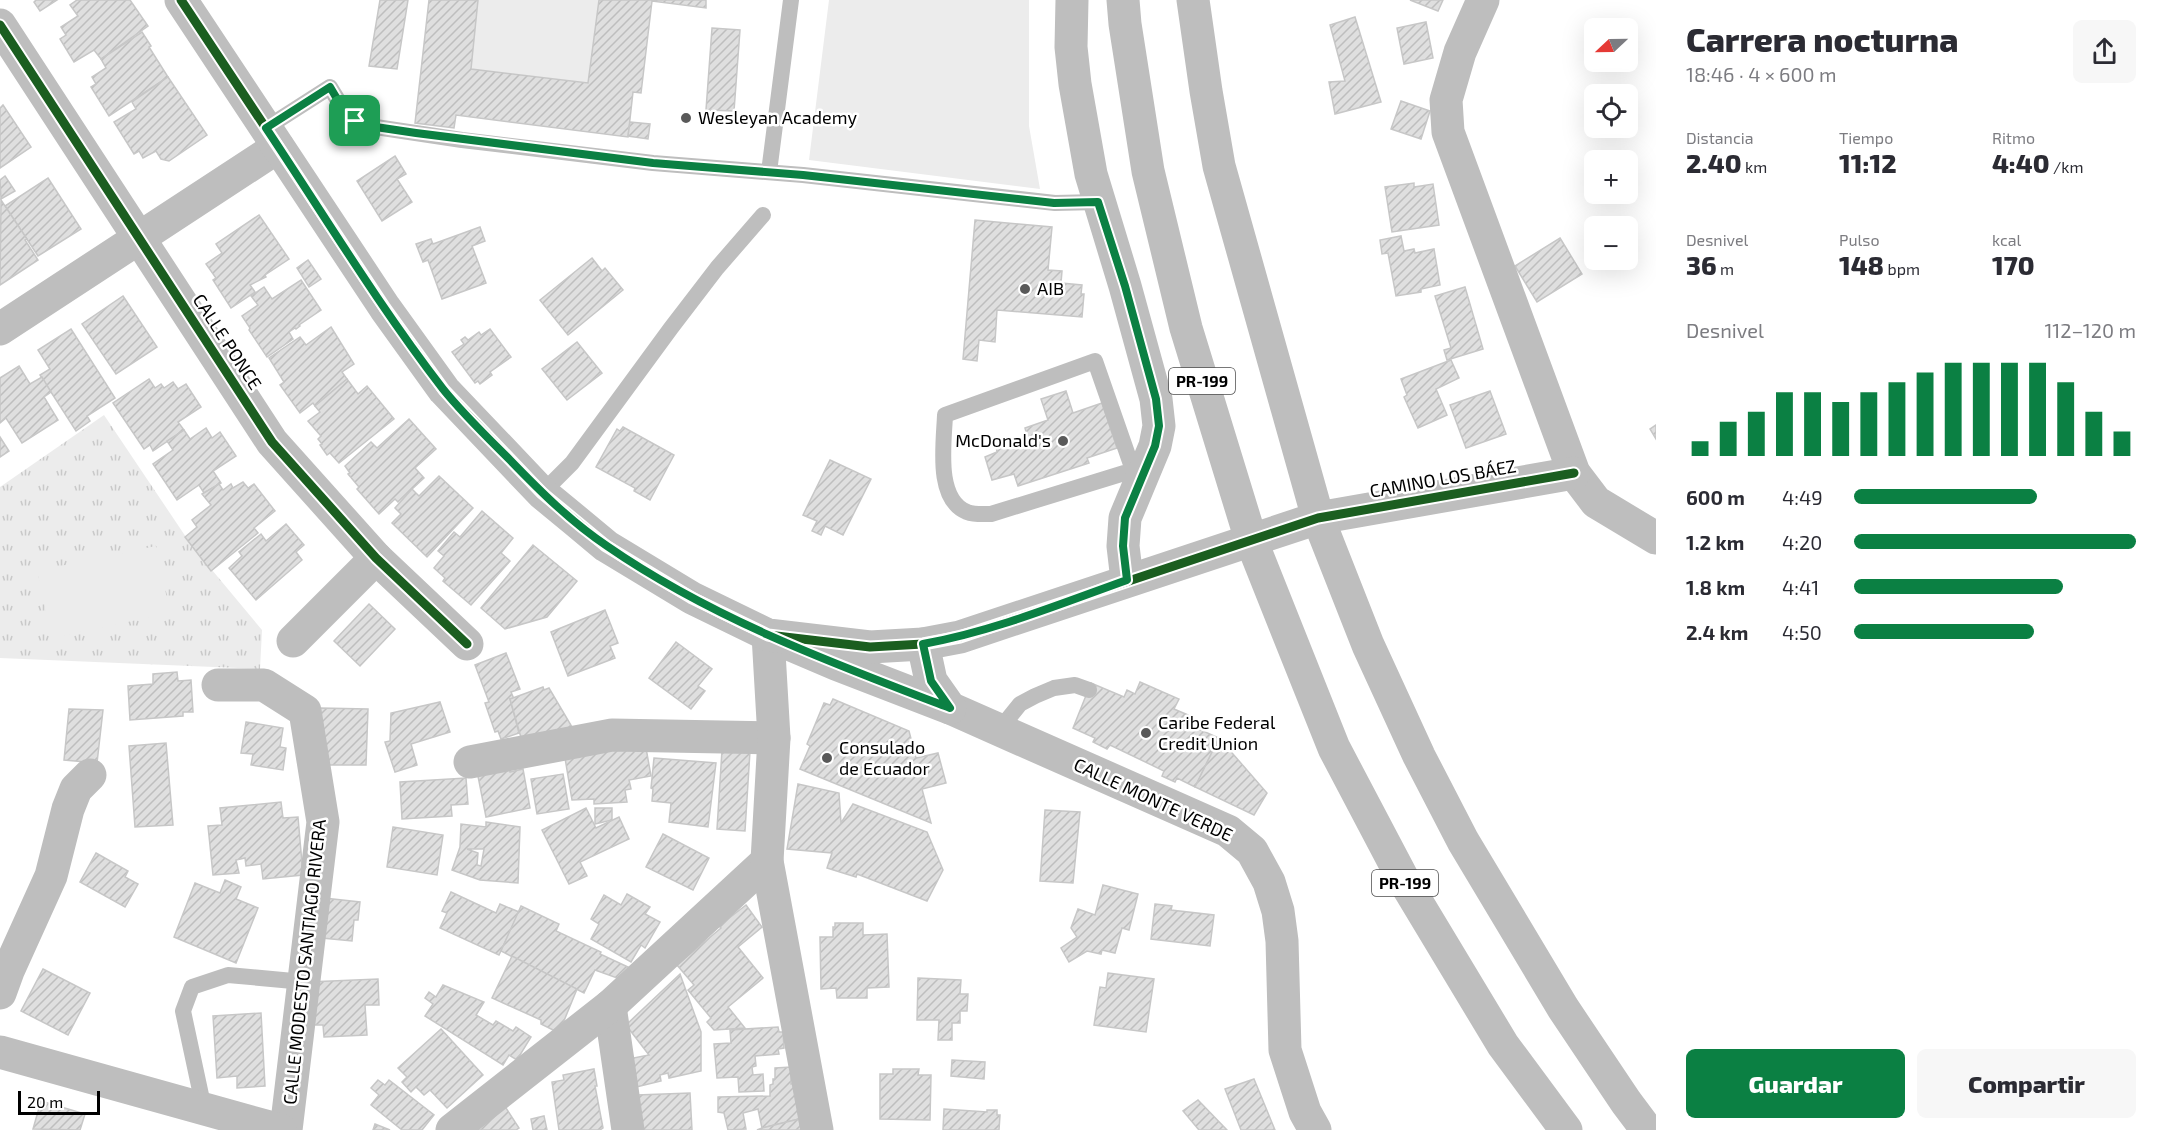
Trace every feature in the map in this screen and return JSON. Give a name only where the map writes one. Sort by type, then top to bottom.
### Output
[{"type":"street","name":"CALLE MONTE VERDE","points":[[181,0],[385,308],[444,390],[542,494],[606,546],[692,598],[768,635],[950,708],[1228,831],[1252,851],[1269,882],[1278,910],[1282,941],[1286,1050],[1305,1112],[1315,1130]]},
{"type":"street","points":[[1072,0],[1071,47],[1075,84],[1098,202],[1125,286],[1156,399],[1159,426],[1155,446],[1140,468],[1125,518],[1123,546],[1127,580]]},
{"type":"street","name":"PR-199","points":[[1123,0],[1148,171],[1186,328],[1251,540],[1334,748],[1402,879],[1503,1045],[1566,1130]]},
{"type":"street","points":[[1193,0],[1219,166],[1318,518],[1368,645],[1419,756],[1463,841],[1563,1008],[1647,1130]]},
{"type":"street","points":[[1484,0],[1460,52],[1446,100],[1448,132],[1575,473],[1596,502],[1644,532]]},
{"type":"street","name":"CALLE PONCE","points":[[0,25],[272,442],[376,558],[467,644]]},
{"type":"street","points":[[0,328],[140,237],[272,138]]},
{"type":"street","name":"CAMINO LOS BÁEZ","points":[[768,635],[870,646],[923,644],[960,637],[1318,518],[1575,473]]},
{"type":"street","points":[[293,641],[376,558]]},
{"type":"street","points":[[768,635],[774,738],[767,861],[817,1130]]},
{"type":"street","points":[[923,644],[931,681],[950,708]]},
{"type":"street","name":"CALLE MODESTO SANTIAGO RIVERA","points":[[218,685],[264,685],[306,711],[323,822],[286,1130]]},
{"type":"street","points":[[470,762],[612,735],[774,738]]},
{"type":"street","points":[[0,993],[51,876],[68,809],[76,789],[90,775]]},
{"type":"street","points":[[452,1130],[610,1006],[767,861]]},
{"type":"street","points":[[610,1006],[628,1130]]},
{"type":"street","points":[[0,1052],[280,1130]]},
{"type":"lane","points":[[769,172],[791,0]]},
{"type":"lane","points":[[272,138],[330,87],[346,114],[355,121],[369,126],[653,163],[769,172],[1054,203],[1098,202]]},
{"type":"lane","points":[[542,494],[585,448],[671,328],[717,268],[763,215]]},
{"type":"lane","points":[[1095,361],[1140,468],[991,514],[966,512],[947,493],[943,461],[945,415],[1095,361]]},
{"type":"lane","points":[[999,730],[1020,704],[1035,696],[1054,688],[1075,685],[1089,690]]},
{"type":"lane","points":[[204,1109],[183,1011],[192,987],[228,975],[304,982]]},
{"type":"lane","points":[[1626,1102],[1656,1115]]},
{"type":"green space","points":[[478,0],[599,0],[588,83],[471,69]]},
{"type":"green space","points":[[829,0],[1029,0],[1029,126],[1040,189],[809,160]]},
{"type":"green space","points":[[104,415],[192,546],[262,630],[260,669],[0,658],[0,487]]},
{"type":"green space","points":[[156,546],[170,613],[52,638],[37,571]]},
{"type":"building","points":[[36,0],[57,0],[40,11],[34,2]]},
{"type":"building","points":[[77,0],[130,0],[148,26],[101,59],[94,50],[74,62],[60,39],[66,35],[61,27],[78,16],[70,5]]},
{"type":"building","points":[[380,0],[408,0],[397,69],[369,66]]},
{"type":"building","points":[[429,0],[478,0],[471,69],[588,83],[599,0],[706,0],[706,8],[652,1],[641,93],[633,92],[628,137],[456,115],[454,128],[415,123]]},
{"type":"building","points":[[1410,0],[1443,0],[1438,11]]},
{"type":"building","points":[[1355,17],[1381,102],[1335,114],[1329,82],[1345,81],[1330,25]]},
{"type":"building","points":[[1426,22],[1433,58],[1404,64],[1397,28]]},
{"type":"building","points":[[712,28],[740,30],[734,111],[706,110]]},
{"type":"building","points":[[142,32],[168,77],[109,116],[91,87],[96,84],[92,77],[106,68],[101,59]]},
{"type":"building","points":[[168,77],[207,135],[169,161],[161,159],[156,151],[143,158],[139,151],[134,154],[114,122],[136,109],[132,102]]},
{"type":"building","points":[[1401,101],[1430,111],[1421,139],[1391,129]]},
{"type":"building","points":[[3,105],[31,147],[0,168],[0,108]]},
{"type":"building","points":[[630,122],[650,124],[648,139],[628,136]]},
{"type":"building","points":[[395,156],[406,174],[397,179],[412,202],[382,221],[357,181]]},
{"type":"building","points":[[5,176],[15,191],[1,199],[0,180]]},
{"type":"building","points":[[48,178],[81,229],[38,256],[5,206]]},
{"type":"building","points":[[1414,183],[1414,187],[1433,184],[1439,225],[1392,232],[1385,187]]},
{"type":"building","points":[[1,200],[38,260],[0,285]]},
{"type":"building","points":[[259,215],[289,259],[265,275],[266,277],[250,285],[255,292],[231,308],[213,280],[216,278],[206,264],[222,253],[216,244]]},
{"type":"building","name":"AIB","points":[[975,220],[1052,227],[1048,270],[1062,271],[1061,283],[1082,285],[1081,294],[1084,294],[1082,317],[997,310],[995,342],[979,340],[977,361],[963,359]]},
{"type":"building","points":[[480,227],[485,241],[472,246],[486,283],[442,299],[428,260],[423,262],[416,244],[431,239],[433,244]]},
{"type":"building","points":[[1401,236],[1404,251],[1414,249],[1415,253],[1434,249],[1440,285],[1421,289],[1421,292],[1396,296],[1388,253],[1382,254],[1380,240]]},
{"type":"building","points":[[1560,238],[1582,274],[1537,302],[1515,266]]},
{"type":"building","points":[[592,258],[602,271],[605,268],[623,290],[568,335],[540,300]]},
{"type":"building","points":[[308,260],[321,279],[309,287],[297,268]]},
{"type":"building","points":[[301,280],[321,310],[289,332],[293,339],[267,357],[242,316],[258,305],[251,296],[264,287],[272,299]]},
{"type":"building","points":[[1465,287],[1483,349],[1447,360],[1444,350],[1451,348],[1435,296]]},
{"type":"building","points":[[123,296],[157,347],[116,374],[82,324]]},
{"type":"building","points":[[331,327],[354,364],[342,372],[347,379],[315,406],[313,403],[300,413],[280,385],[284,382],[269,358],[300,337],[306,345]]},
{"type":"building","points":[[71,329],[115,398],[87,416],[90,421],[76,431],[40,375],[50,369],[38,350]]},
{"type":"building","points":[[490,329],[511,357],[490,372],[492,375],[480,384],[478,381],[475,383],[452,352],[464,344],[461,340],[465,337],[468,340],[479,332],[481,335]]},
{"type":"building","points":[[577,342],[602,373],[567,400],[542,369]]},
{"type":"building","points":[[1451,360],[1459,378],[1436,389],[1447,415],[1418,428],[1404,397],[1407,395],[1401,379]]},
{"type":"building","points":[[19,366],[30,384],[42,377],[51,392],[44,397],[58,420],[22,443],[6,418],[0,423],[0,378]]},
{"type":"building","points":[[149,379],[155,388],[161,384],[164,388],[173,382],[178,389],[186,384],[201,407],[178,422],[184,430],[153,451],[150,445],[144,449],[113,403]]},
{"type":"building","points":[[347,379],[358,394],[367,386],[394,419],[339,463],[330,453],[327,455],[318,439],[321,436],[308,421],[320,412],[315,406]]},
{"type":"building","name":"McDonald's","points":[[1066,391],[1073,413],[1102,403],[1117,448],[1087,458],[1089,463],[1018,486],[1014,474],[992,480],[985,457],[997,452],[996,446],[1027,436],[1025,428],[1048,420],[1041,399]]},
{"type":"building","points":[[1490,391],[1506,434],[1466,448],[1450,405]]},
{"type":"building","points":[[409,419],[436,449],[415,468],[424,478],[398,502],[395,499],[379,514],[357,489],[359,487],[348,474],[350,473],[345,466],[371,442],[377,448]]},
{"type":"building","points":[[1656,425],[1656,439],[1650,429]]},
{"type":"building","points":[[623,427],[674,455],[650,500],[634,491],[635,488],[596,467],[617,429],[620,431]]},
{"type":"building","points":[[206,428],[212,438],[220,432],[236,456],[213,471],[221,483],[204,493],[199,485],[177,500],[153,464],[173,450],[167,441],[184,430],[190,439]]},
{"type":"building","points":[[0,437],[9,451],[0,457]]},
{"type":"building","points":[[830,460],[871,479],[843,535],[825,526],[821,535],[812,531],[817,521],[803,515]]},
{"type":"building","points":[[439,476],[473,508],[427,557],[392,523],[401,514],[395,508],[412,489],[419,496]]},
{"type":"building","points":[[243,482],[248,488],[254,484],[275,511],[254,528],[258,533],[211,571],[185,537],[197,527],[192,520],[211,505],[202,494],[219,484],[223,490],[231,484],[233,488]]},
{"type":"building","points":[[482,511],[513,538],[501,553],[510,561],[471,605],[443,581],[445,578],[434,568],[444,556],[438,551],[454,532],[460,537]]},
{"type":"building","points":[[286,524],[304,545],[296,552],[302,560],[256,600],[229,568],[242,556],[239,552],[261,534],[266,541]]},
{"type":"building","points":[[533,545],[577,581],[547,617],[505,629],[481,608]]},
{"type":"building","points":[[369,604],[395,629],[360,666],[334,641]]},
{"type":"building","points":[[605,610],[618,643],[610,646],[615,658],[568,676],[551,632]]},
{"type":"building","points":[[676,642],[712,669],[698,686],[705,691],[691,709],[649,678]]},
{"type":"building","points":[[506,653],[520,689],[511,692],[514,699],[510,699],[519,733],[501,739],[498,731],[495,732],[485,703],[489,702],[475,665]]},
{"type":"building","points":[[177,672],[178,681],[191,680],[193,712],[183,712],[183,716],[130,720],[128,686],[153,684],[153,674]]},
{"type":"building","name":"Caribe Federal Credit Union","points":[[1140,682],[1179,699],[1174,709],[1188,715],[1185,723],[1219,738],[1195,787],[1177,778],[1175,782],[1162,776],[1164,771],[1110,745],[1107,749],[1093,742],[1095,738],[1073,728],[1091,683],[1124,697],[1127,690],[1135,694]]},
{"type":"building","points":[[543,687],[544,690],[549,688],[575,732],[524,748],[510,699]]},
{"type":"building","points":[[833,699],[909,731],[916,758],[938,753],[946,783],[922,789],[931,823],[800,769],[810,746],[807,744],[824,703],[830,705]]},
{"type":"building","points":[[440,702],[450,732],[411,744],[417,765],[395,772],[385,742],[390,741],[391,713]]},
{"type":"building","points":[[320,708],[368,709],[366,765],[319,765]]},
{"type":"building","points":[[69,709],[103,710],[97,763],[64,760]]},
{"type":"building","points":[[246,722],[283,728],[280,747],[286,748],[283,770],[251,765],[253,754],[241,753]]},
{"type":"building","points":[[1219,738],[1267,793],[1254,815],[1195,787]]},
{"type":"building","points":[[166,743],[173,825],[135,827],[129,746]]},
{"type":"building","points":[[646,748],[651,776],[629,780],[631,789],[625,790],[627,802],[594,804],[594,799],[572,800],[564,752]]},
{"type":"building","points":[[722,750],[750,751],[745,831],[717,829]]},
{"type":"building","points":[[654,758],[716,763],[708,827],[669,822],[671,803],[652,801]]},
{"type":"building","points":[[508,765],[510,772],[523,769],[530,808],[486,817],[477,771]]},
{"type":"building","points":[[563,774],[569,809],[537,814],[531,779]]},
{"type":"building","points":[[466,778],[468,804],[451,805],[452,816],[402,819],[400,782]]},
{"type":"building","points":[[798,784],[839,793],[841,823],[853,804],[927,832],[943,870],[927,901],[857,874],[856,877],[827,868],[832,853],[787,849]]},
{"type":"building","points":[[281,802],[283,818],[298,817],[303,875],[263,879],[261,864],[246,866],[245,858],[236,860],[239,873],[213,875],[208,826],[222,825],[220,808]]},
{"type":"building","points":[[586,808],[596,828],[619,817],[629,839],[580,862],[587,876],[569,884],[542,830]]},
{"type":"building","points":[[595,808],[612,808],[612,820],[595,824]]},
{"type":"building","points":[[1045,810],[1080,812],[1073,883],[1040,881]]},
{"type":"building","points":[[486,822],[520,827],[518,883],[480,880],[452,870],[460,847],[461,824],[486,827]],"holes":[[[467,849],[484,849],[481,866],[477,865],[478,853]]]},
{"type":"building","points":[[393,827],[443,835],[437,875],[387,867]]},
{"type":"building","points":[[663,834],[709,858],[693,890],[646,867]]},
{"type":"building","points":[[96,853],[128,871],[125,877],[138,884],[125,907],[80,882]]},
{"type":"building","points":[[225,880],[241,887],[236,899],[258,908],[236,963],[174,937],[195,883],[220,893]]},
{"type":"building","points":[[1103,885],[1138,894],[1129,930],[1122,928],[1115,953],[1102,950],[1101,954],[1087,951],[1069,962],[1061,948],[1077,937],[1071,928],[1078,909],[1095,915]]},
{"type":"building","points":[[451,892],[496,913],[500,904],[519,912],[499,955],[440,928],[447,913],[442,911]]},
{"type":"building","points":[[627,894],[650,907],[645,914],[660,922],[645,948],[641,945],[631,962],[591,939],[599,924],[591,919],[604,895],[621,905]]},
{"type":"building","points":[[324,898],[360,902],[358,920],[354,920],[352,941],[322,938]]},
{"type":"building","points":[[1155,904],[1172,906],[1171,910],[1214,915],[1210,946],[1151,939]]},
{"type":"building","points":[[746,905],[762,927],[738,947],[763,978],[728,1007],[745,1028],[714,1030],[707,1022],[711,1018],[688,990],[694,985],[677,965],[721,928],[719,926]]},
{"type":"building","points":[[521,906],[559,924],[556,931],[630,968],[617,978],[595,970],[584,993],[501,951]]},
{"type":"building","points":[[835,923],[863,923],[863,935],[887,934],[889,987],[867,988],[867,998],[837,998],[836,988],[821,989],[820,937],[833,937]]},
{"type":"building","points":[[512,956],[577,989],[559,1033],[541,1024],[541,1020],[492,998]]},
{"type":"building","points":[[43,969],[90,993],[68,1035],[21,1011]]},
{"type":"building","points":[[1108,973],[1154,979],[1146,1032],[1094,1025],[1100,987],[1106,988]]},
{"type":"building","points":[[680,974],[701,1032],[701,1071],[669,1078],[668,1073],[660,1075],[661,1081],[632,1088],[628,1059],[649,1055],[626,1025]]},
{"type":"building","points":[[918,978],[961,980],[960,994],[968,994],[967,1011],[960,1011],[960,1023],[952,1023],[952,1040],[938,1040],[939,1020],[917,1020]]},
{"type":"building","points":[[378,979],[379,1005],[365,1005],[367,1035],[324,1037],[323,1025],[310,1025],[308,982]]},
{"type":"building","points":[[443,985],[484,1002],[476,1015],[493,1025],[496,1021],[513,1031],[516,1027],[531,1037],[517,1060],[509,1055],[503,1065],[425,1016],[433,1004],[425,998],[429,992],[436,997]]},
{"type":"building","points":[[261,1013],[265,1086],[237,1088],[237,1076],[217,1078],[213,1016]]},
{"type":"building","points":[[778,1027],[779,1032],[783,1032],[784,1048],[778,1049],[779,1054],[755,1056],[756,1066],[752,1067],[753,1075],[763,1074],[764,1091],[739,1092],[738,1077],[717,1078],[714,1044],[731,1043],[730,1030]]},
{"type":"building","points":[[441,1029],[483,1075],[447,1108],[430,1090],[424,1095],[416,1087],[411,1092],[402,1082],[407,1077],[398,1068]]},
{"type":"building","points":[[952,1060],[985,1062],[984,1079],[951,1076]]},
{"type":"building","points":[[791,1067],[791,1084],[796,1084],[799,1119],[762,1128],[758,1109],[743,1113],[746,1129],[728,1130],[724,1113],[718,1112],[718,1097],[770,1096],[770,1085],[775,1079],[775,1068]]},
{"type":"building","points":[[594,1069],[603,1128],[600,1130],[559,1130],[552,1082],[564,1080],[563,1075]]},
{"type":"building","points":[[893,1069],[919,1069],[918,1075],[931,1075],[930,1120],[880,1119],[880,1074],[893,1074]]},
{"type":"building","points":[[1254,1079],[1275,1130],[1241,1130],[1225,1089]]},
{"type":"building","points":[[378,1080],[385,1085],[389,1080],[434,1115],[422,1130],[402,1130],[371,1105],[379,1095],[371,1088]]},
{"type":"building","points":[[690,1093],[692,1130],[639,1130],[637,1095]]},
{"type":"building","points":[[1198,1100],[1227,1130],[1199,1130],[1183,1111]]},
{"type":"building","points":[[41,1101],[85,1114],[80,1130],[33,1129]]},
{"type":"building","points":[[504,1105],[519,1128],[516,1130],[468,1130]]},
{"type":"building","points":[[944,1109],[987,1112],[987,1110],[997,1110],[997,1115],[1000,1115],[999,1130],[943,1130]]},
{"type":"building","points":[[544,1116],[547,1130],[533,1130],[531,1119]]},
{"type":"building","points":[[799,1119],[801,1130],[757,1130],[762,1128]]},
{"type":"building","points":[[375,1124],[390,1130],[373,1130]]},
{"type":"cycle path","points":[[181,0],[385,308],[444,390],[542,493],[606,546],[692,598],[768,635],[870,647],[923,644],[960,637],[1318,518],[1574,473]]},
{"type":"cycle path","points":[[0,25],[272,442],[376,558],[467,644]]},
{"type":"place","name":"Wesleyan Academy","points":[[686,118]]},
{"type":"place","name":"AIB","points":[[1025,289]]},
{"type":"place","name":"McDonald's","points":[[1063,441]]},
{"type":"place","name":"Caribe Federal Credit Union","points":[[1146,733]]},
{"type":"place","name":"Consulado de Ecuador","points":[[827,758]]},
{"type":"route","points":[[330,87],[346,114],[355,121],[369,126],[462,140],[653,163],[803,175],[1054,203],[1098,202],[1125,286],[1156,399],[1159,426],[1155,446],[1125,518],[1123,546],[1127,580],[1010,622],[960,637],[923,644],[931,681],[950,708],[836,664],[768,635],[692,598],[606,546],[542,494],[444,390],[385,308],[266,128],[330,87]]}]
